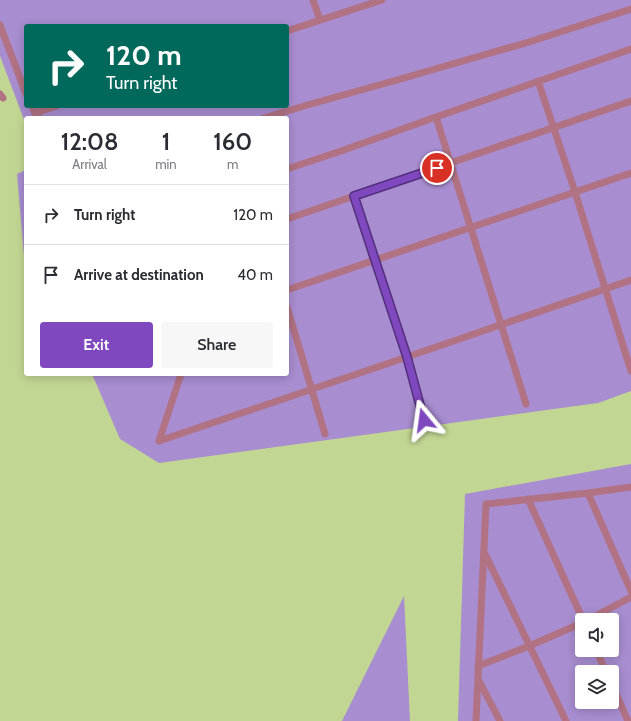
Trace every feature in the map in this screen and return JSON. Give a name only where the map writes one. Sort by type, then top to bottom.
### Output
[{"type":"lane","points":[[313,0],[320,20]]},
{"type":"lane","points":[[289,30],[382,0]]},
{"type":"lane","points":[[271,116],[529,42],[631,9]]},
{"type":"lane","points":[[0,25],[24,89]]},
{"type":"lane","points":[[289,168],[631,49]]},
{"type":"lane","points":[[538,81],[575,192],[631,371]]},
{"type":"lane","points":[[289,218],[631,101]]},
{"type":"lane","points":[[38,116],[53,108]]},
{"type":"lane","points":[[436,117],[526,404]]},
{"type":"lane","points":[[289,289],[631,173]]},
{"type":"lane","points":[[354,196],[407,357],[424,420]]},
{"type":"lane","points":[[180,376],[159,441],[631,280]]},
{"type":"lane","points":[[289,314],[326,434]]},
{"type":"lane","points":[[476,721],[486,504],[631,487]]},
{"type":"lane","points":[[588,493],[631,591]]},
{"type":"lane","points":[[528,499],[580,613]]},
{"type":"lane","points":[[484,551],[566,721]]},
{"type":"lane","points":[[601,613],[631,597]]},
{"type":"lane","points":[[478,666],[575,626]]},
{"type":"lane","points":[[477,677],[500,721]]},
{"type":"lane","points":[[619,701],[628,721]]},
{"type":"shaded area","points":[[0,0],[631,0],[631,391],[598,403],[159,463],[120,439],[93,376],[289,376],[289,116],[24,116],[24,120],[0,56]]},
{"type":"shaded area","points":[[24,171],[24,256],[17,174]]},
{"type":"shaded area","points":[[631,464],[631,721],[458,721],[465,494]]},
{"type":"shaded area","points":[[404,596],[410,721],[342,721]]},
{"type":"route","points":[[424,420],[407,357],[354,196],[437,168]]}]
